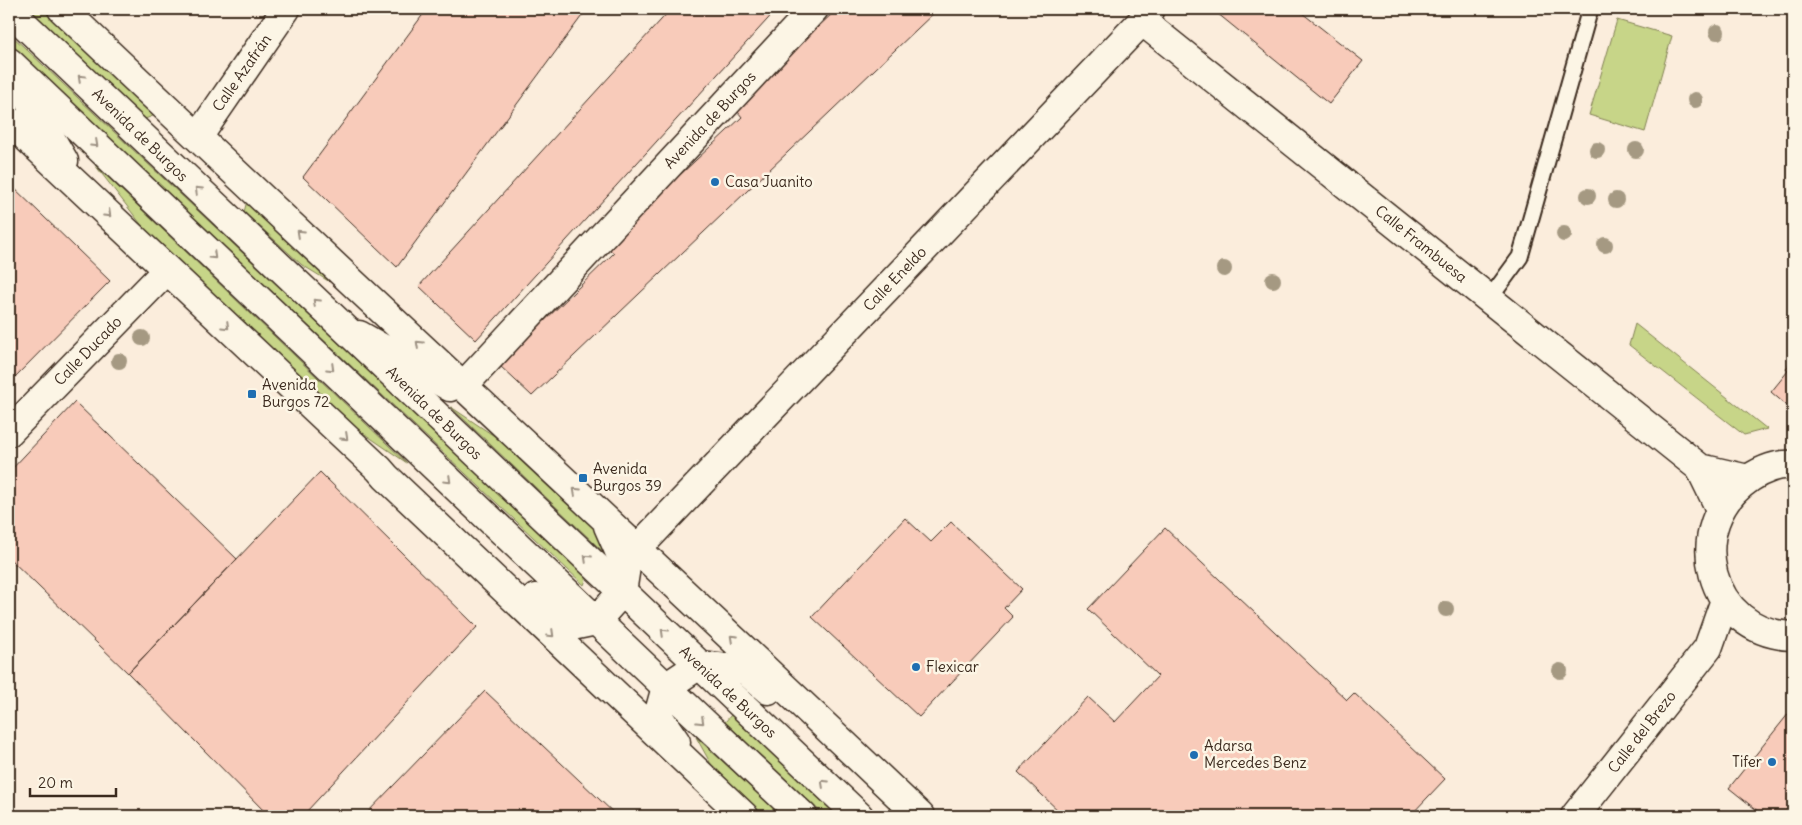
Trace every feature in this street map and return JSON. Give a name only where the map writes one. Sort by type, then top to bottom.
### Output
[{"type":"main road","points":[[62,9],[638,548],[918,814]]},
{"type":"main road","name":"Calle Azafrán","points":[[198,137],[286,9]]},
{"type":"main road","name":"Avenida de Burgos","points":[[464,385],[814,9]]},
{"type":"main road","name":"Avenida de Burgos","points":[[9,10],[859,816]]},
{"type":"main road","name":"Calle Frambuesa","points":[[1146,15],[1700,468],[1720,510]]},
{"type":"main road","name":"Calle Eneldo","points":[[638,548],[1146,15]]},
{"type":"main road","points":[[9,62],[803,816]]},
{"type":"main road","points":[[9,67],[80,188]]},
{"type":"main road","points":[[9,121],[744,816]]},
{"type":"main road","name":"Calle Ducado","points":[[9,432],[167,270]]},
{"type":"main road","points":[[342,326],[489,408]]},
{"type":"main road","points":[[1793,465],[1788,464],[1761,471],[1737,487],[1720,510],[1710,535],[1710,561],[1717,587],[1732,609],[1752,626],[1779,636],[1793,636]]},
{"type":"main road","name":"Calle Frambuesa","points":[[1700,468],[1748,479]]},
{"type":"main road","points":[[379,469],[427,495],[545,606],[572,626],[596,621],[622,592],[626,567],[604,518]]},
{"type":"main road","name":"Calle del Brezo","points":[[1575,816],[1708,648],[1725,600]]},
{"type":"main road","name":"Calle del Brezo","points":[[1708,648],[1752,626]]},
{"type":"main road","points":[[696,772],[658,716],[666,687],[699,665],[745,670],[918,814]]},
{"type":"lane","points":[[1490,298],[1520,257],[1590,9]]},
{"type":"green space","points":[[27,9],[52,9],[158,114],[145,119]]},
{"type":"green space","points":[[1617,20],[1672,36],[1645,132],[1589,115]]},
{"type":"green space","points":[[9,33],[587,577],[584,585],[9,44]]},
{"type":"green space","points":[[95,165],[407,463],[337,415],[161,250]]},
{"type":"green space","points":[[248,197],[353,296],[302,265],[244,212]]},
{"type":"green space","points":[[1635,324],[1767,429],[1744,435],[1629,345]]},
{"type":"green space","points":[[451,407],[530,460],[589,517],[614,562]]},
{"type":"green space","points":[[731,715],[839,816],[825,816],[725,722]]},
{"type":"green space","points":[[696,737],[782,816],[758,816],[722,784]]},
{"type":"building","points":[[427,9],[516,9],[520,12],[523,9],[587,9],[397,267],[303,177]]},
{"type":"building","points":[[671,9],[777,9],[476,340],[419,286]]},
{"type":"building","name":"Casa Juanito","points":[[837,9],[938,9],[532,396],[499,365],[614,253],[604,246],[742,117],[734,107]]},
{"type":"building","points":[[1212,9],[1297,9],[1363,61],[1329,104]]},
{"type":"building","points":[[9,183],[110,281],[9,383]]},
{"type":"building","points":[[1793,359],[1793,411],[1771,392],[1788,371],[1786,369]]},
{"type":"building","points":[[75,402],[237,559],[128,673],[9,558],[9,472]]},
{"type":"building","points":[[320,472],[477,627],[307,811],[312,816],[269,816],[128,673]]},
{"type":"building","name":"Flexicar","points":[[905,518],[931,542],[951,522],[1022,589],[1004,608],[1013,617],[919,717],[812,617]]},
{"type":"building","points":[[1165,528],[1347,700],[1354,693],[1445,779],[1410,816],[1064,816],[1018,772],[1088,697],[1115,722],[1158,676],[1088,609]]},
{"type":"building","points":[[485,691],[617,816],[364,816]]},
{"type":"building","name":"Tifer","points":[[1793,708],[1793,816],[1764,816],[1729,788]]},
{"type":"place","name":"Casa Juanito","points":[[715,182]]},
{"type":"place","name":"Avenida Burgos 72","points":[[252,394]]},
{"type":"place","name":"Avenida Burgos 39","points":[[583,478]]},
{"type":"place","name":"Flexicar","points":[[916,667]]},
{"type":"place","name":"Adarsa Mercedes Benz","points":[[1194,755]]},
{"type":"place","name":"Tifer","points":[[1772,762]]}]
